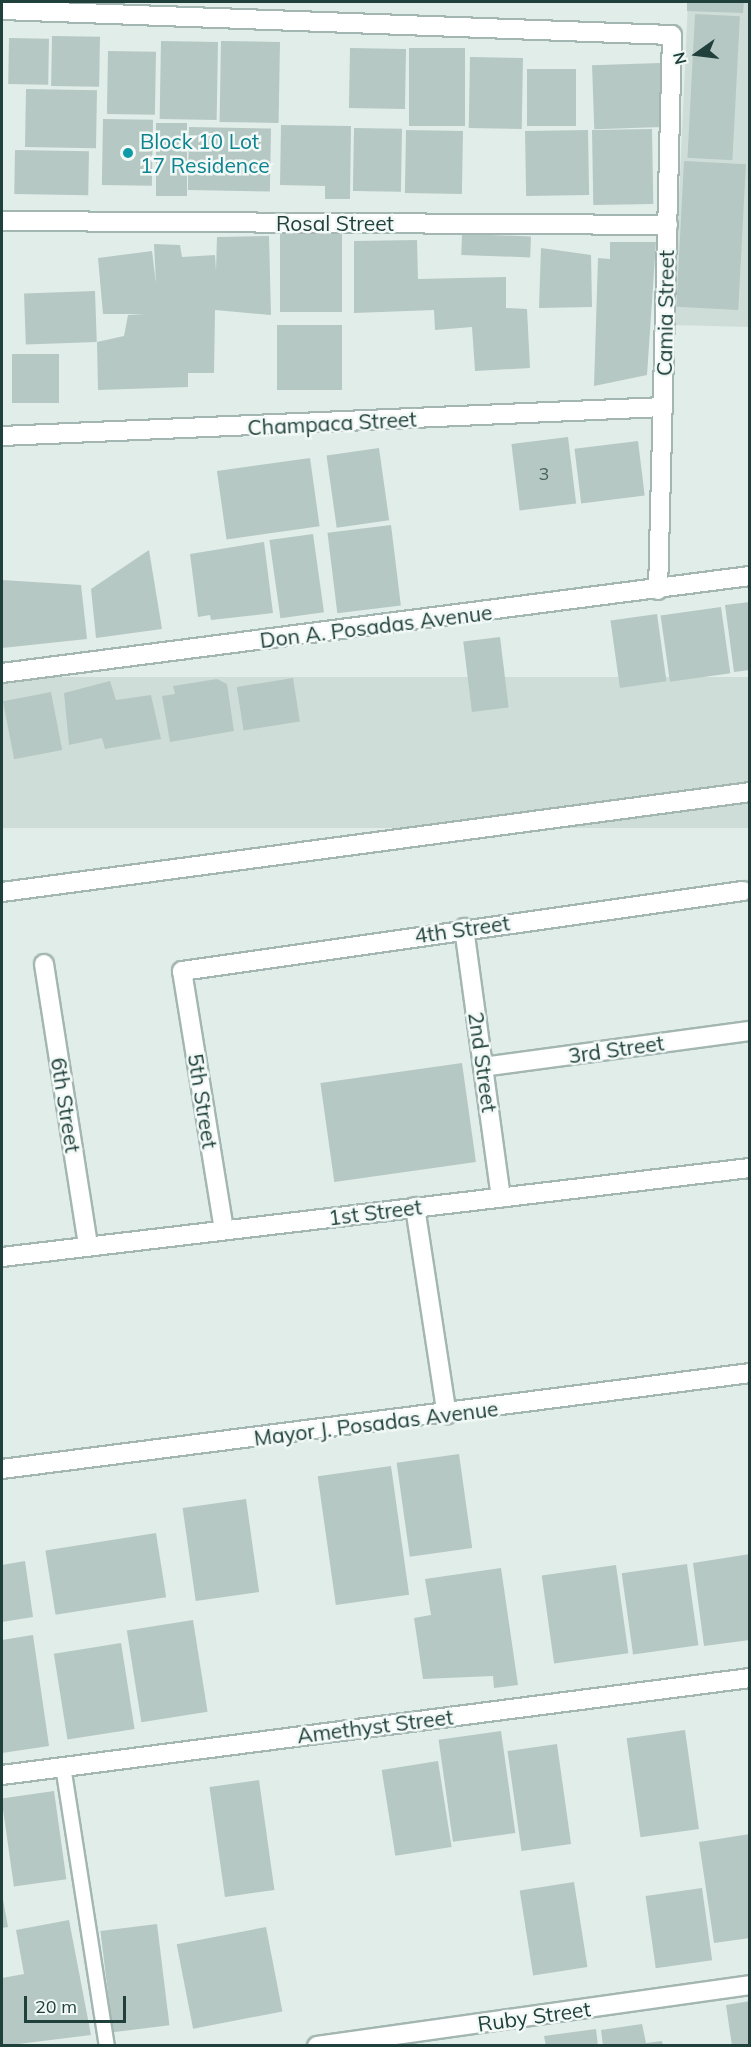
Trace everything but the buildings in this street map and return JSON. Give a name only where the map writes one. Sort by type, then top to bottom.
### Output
[{"type":"street","name":"Camia Street","points":[[2,10],[672,35],[658,590]]},
{"type":"street","name":"Rosal Street","points":[[2,221],[668,225]]},
{"type":"street","name":"Champaca Street","points":[[2,436],[663,407]]},
{"type":"street","name":"Don A. Posadas Avenue","points":[[2,673],[658,590],[750,576]]},
{"type":"street","points":[[2,892],[750,792]]},
{"type":"street","name":"4th Street","points":[[182,971],[464,928],[743,891]]},
{"type":"street","name":"2nd Street","points":[[464,928],[501,1197]]},
{"type":"street","name":"6th Street","points":[[44,964],[88,1246]]},
{"type":"street","name":"5th Street","points":[[182,971],[224,1230]]},
{"type":"street","name":"3rd Street","points":[[483,1067],[750,1031]]},
{"type":"street","name":"1st Street","points":[[2,1257],[750,1168]]},
{"type":"street","points":[[414,1207],[447,1415]]},
{"type":"street","name":"Mayor J. Posadas Avenue","points":[[2,1469],[447,1415],[750,1373]]},
{"type":"street","name":"Amethyst Street","points":[[2,1775],[750,1678]]},
{"type":"street","name":"Ruby Street","points":[[317,2046],[750,1985]]},
{"type":"lane","points":[[63,1766],[107,2046]]},
{"type":"shaded area","points":[[688,2],[749,2],[749,327],[673,325]]},
{"type":"shaded area","points":[[2,677],[749,677],[749,828],[2,828]]},
{"type":"place","name":"Block 10 Lot 17 Residence","points":[[128,153]]}]
